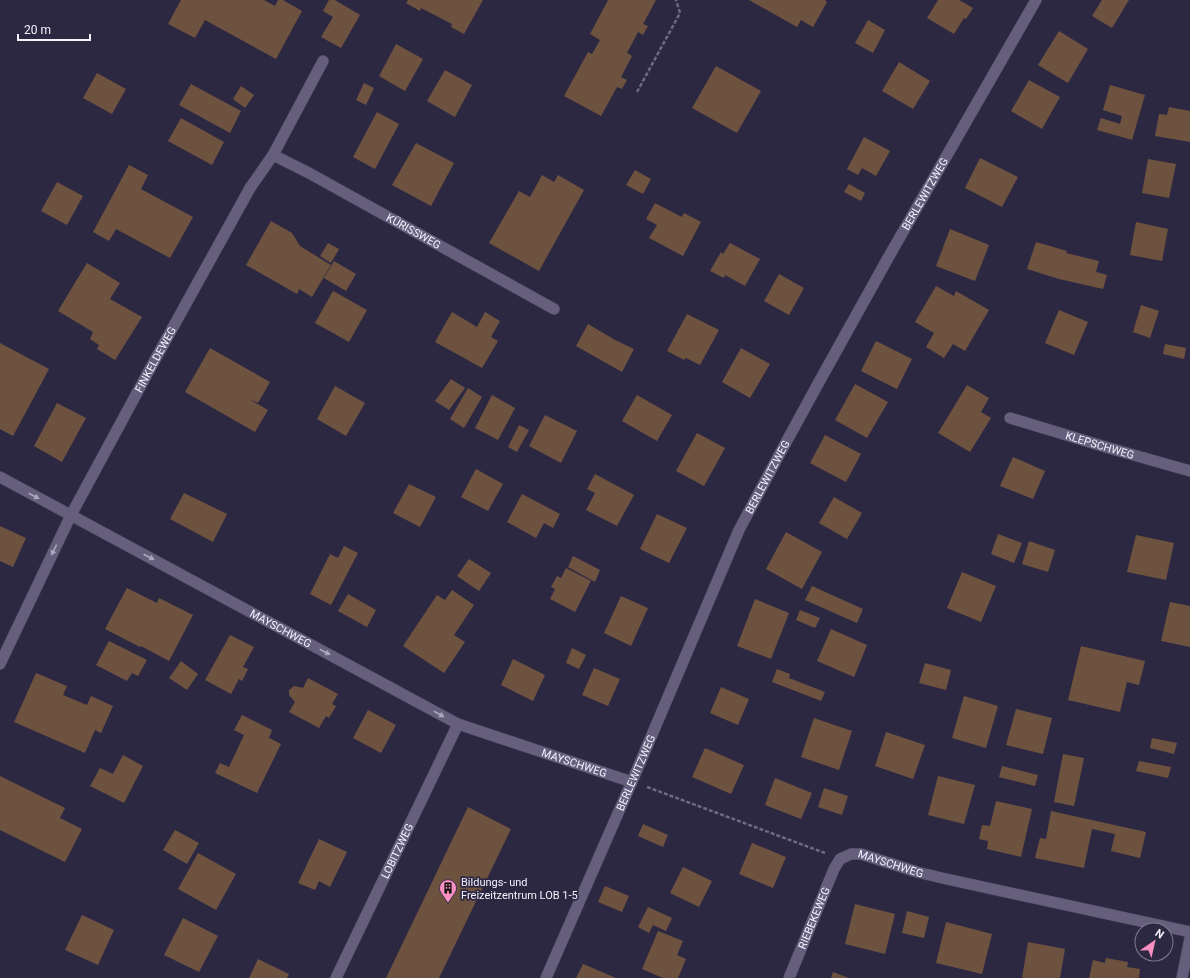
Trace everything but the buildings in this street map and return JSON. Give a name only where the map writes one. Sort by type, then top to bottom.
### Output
[{"type":"street","name":"BERLEWITZWEG","points":[[546,978],[743,524],[826,368],[1036,0]]},
{"type":"street","name":"FINKELDEWEG","points":[[0,664],[71,515],[250,188],[273,154],[323,61]]},
{"type":"street","name":"KÜRISSWEG","points":[[273,154],[554,309]]},
{"type":"street","name":"KLEPSCHWEG","points":[[1010,418],[1109,448],[1190,470]]},
{"type":"street","name":"MAYSCHWEG","points":[[0,477],[458,724],[632,782]]},
{"type":"street","name":"LOBITZWEG","points":[[336,978],[458,724]]},
{"type":"street","name":"MAYSCHWEG","points":[[840,859],[851,854],[861,854],[917,872],[942,878],[1190,932]]},
{"type":"street","name":"RIEBEKEWEG","points":[[789,978],[830,878],[840,859]]},
{"type":"street","points":[[1182,978],[1190,938]]},
{"type":"path","points":[[637,92],[680,13],[676,0]]},
{"type":"path","points":[[632,782],[840,859]]},
{"type":"place","name":"Bildungs- und Freizeitzentrum LOB 1-5","points":[[448,903]]}]
